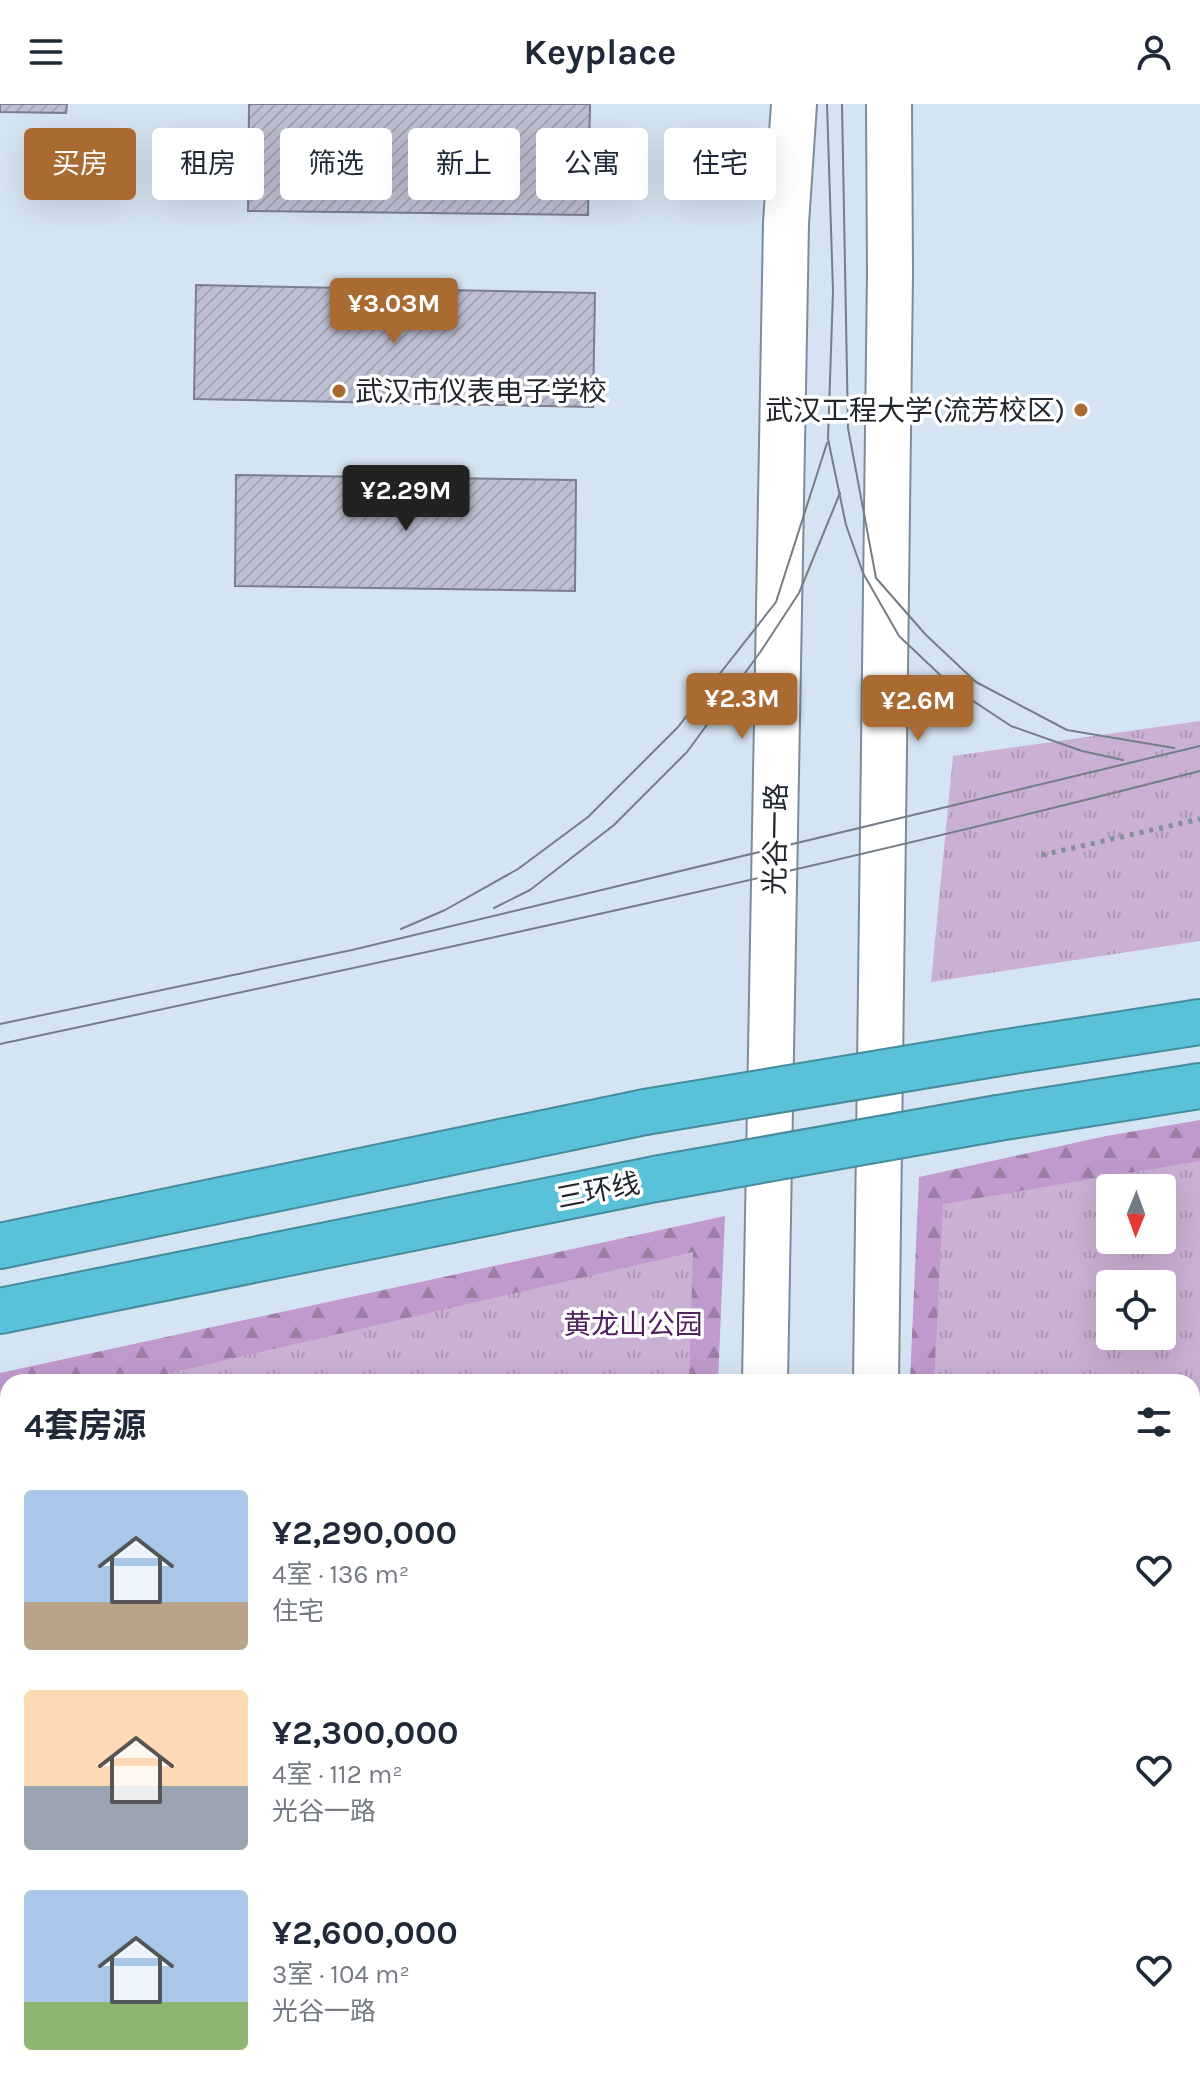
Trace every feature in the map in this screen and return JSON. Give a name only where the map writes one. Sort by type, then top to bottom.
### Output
[{"type":"highway","points":[[0,1246],[645,1112],[1200,1022]]},
{"type":"highway","name":"三环线","points":[[0,1311],[655,1179],[998,1118],[1200,1086]]},
{"type":"main road","name":"光谷一路","points":[[765,1374],[785,239],[794,104]]},
{"type":"main road","points":[[876,1374],[890,273],[889,104]]},
{"type":"path","points":[[1042,855],[1200,819]]},
{"type":"green space","points":[[1200,721],[1200,941],[931,982],[953,756]]},
{"type":"green space","points":[[1200,1120],[1200,1374],[910,1374],[919,1177],[1106,1136]]},
{"type":"green space","points":[[1200,1161],[1200,1374],[934,1374],[943,1204],[1096,1178],[1096,1254],[1176,1254],[1176,1174],[1122,1174]]},
{"type":"green space","points":[[725,1216],[718,1374],[0,1374],[0,1373]]},
{"type":"green space","name":"黄龙山公园","points":[[693,1252],[689,1374],[166,1374]]},
{"type":"building","points":[[0,104],[67,104],[66,113],[0,112]]},
{"type":"building","points":[[249,104],[590,104],[590,128],[536,128],[536,200],[588,200],[588,215],[248,211],[248,200],[264,200],[264,128],[249,128]]},
{"type":"building","points":[[196,285],[595,293],[593,407],[194,399]]},
{"type":"building","points":[[236,475],[576,480],[575,591],[235,586]]},
{"type":"tram line","points":[[827,104],[833,291],[828,439],[846,525],[863,573],[899,636],[955,689],[1011,726],[1082,751],[1123,760]]},
{"type":"tram line","points":[[842,104],[848,428],[876,578],[926,635],[976,682],[1067,730],[1174,748]]},
{"type":"tram line","points":[[401,929],[445,910],[518,869],[588,817],[678,727],[776,602],[827,443]]},
{"type":"tram line","points":[[494,908],[530,890],[614,825],[687,752],[799,593],[840,493]]},
{"type":"tram line","points":[[0,1024],[352,950],[1200,746]]},
{"type":"tram line","points":[[0,1044],[752,880],[1200,771]]},
{"type":"place","name":"武汉市仪表电子学校","points":[[339,391]]},
{"type":"place","name":"武汉工程大学(流芳校区)","points":[[1081,410]]}]
